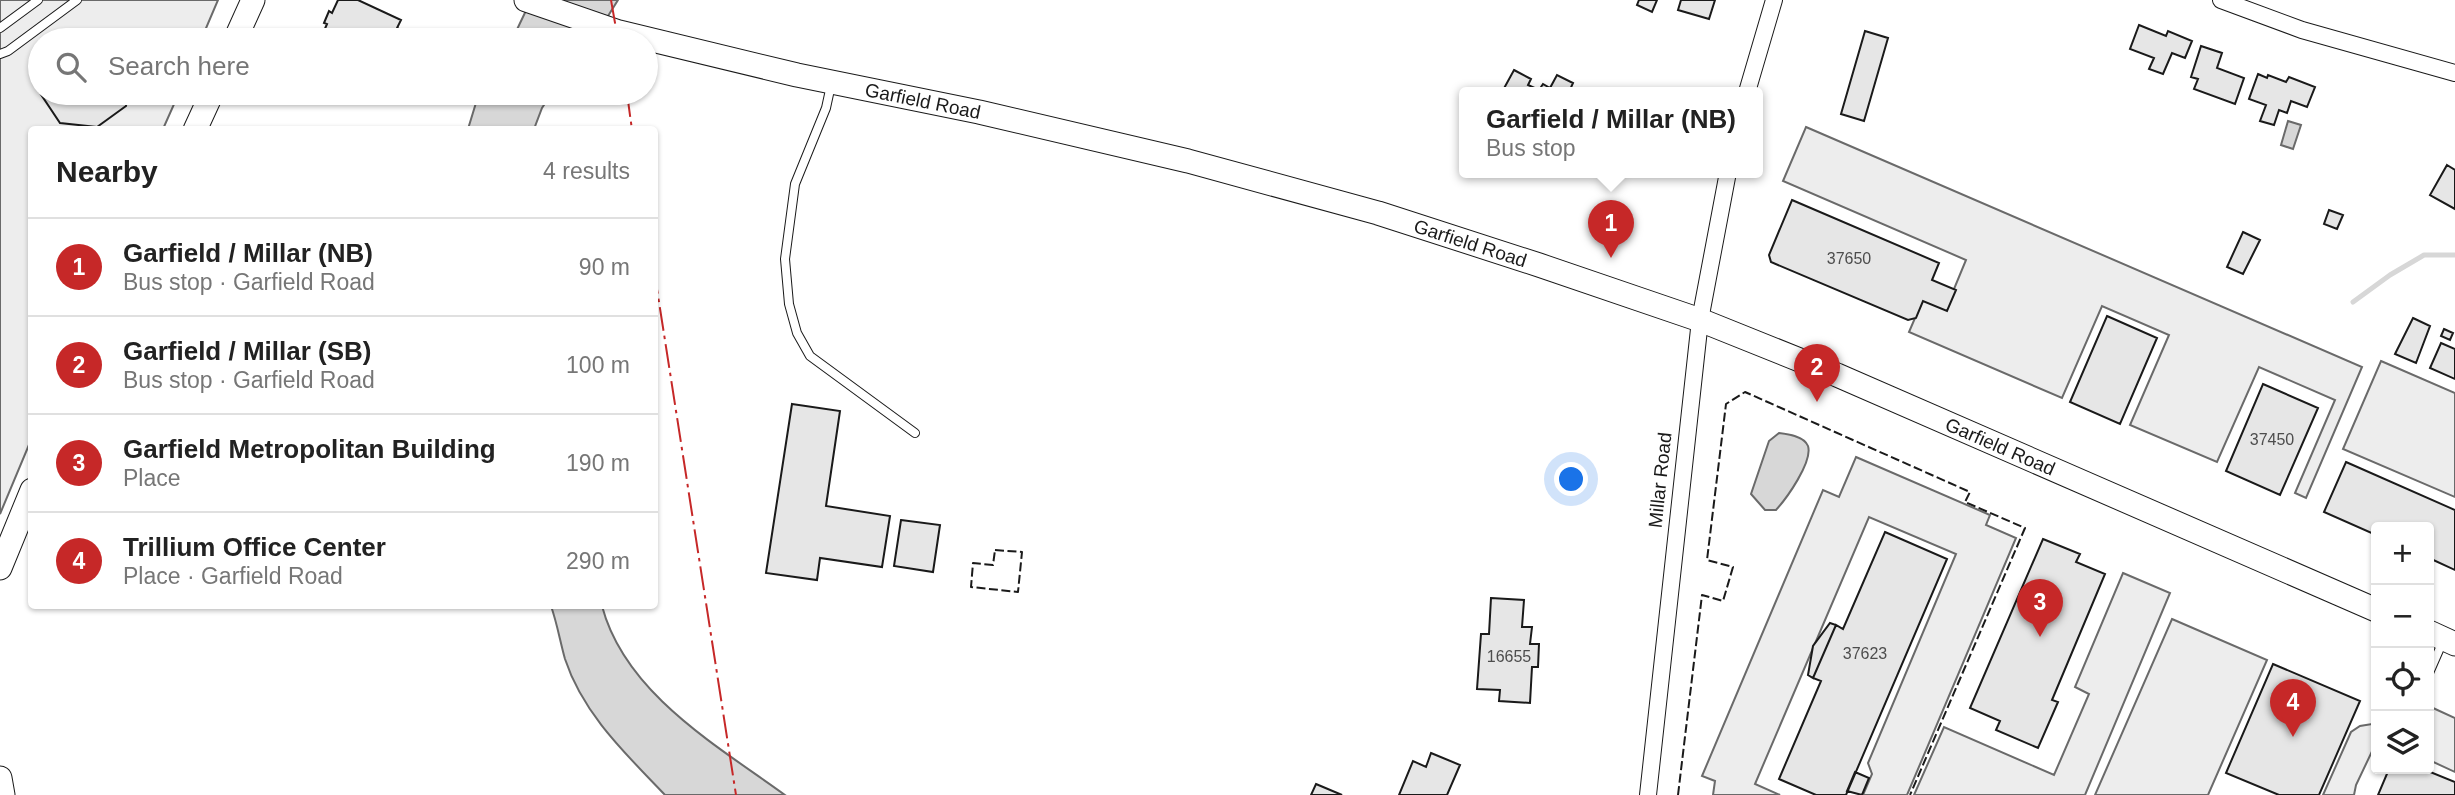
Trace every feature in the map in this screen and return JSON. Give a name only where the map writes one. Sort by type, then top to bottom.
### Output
[{"type":"main road","points":[[241,28],[254,0]]},
{"type":"main road","name":"Garfield Road","points":[[526,0],[607,28]]},
{"type":"main road","name":"Garfield Road","points":[[658,41],[1188,161],[1378,213],[1700,320],[1837,375],[2371,608]]},
{"type":"main road","points":[[197,126],[206,105]]},
{"type":"main road","points":[[0,568],[28,500]]},
{"type":"main road","points":[[0,778],[3,795]]},
{"type":"street","points":[[1748,87],[1774,0]]},
{"type":"street","points":[[2221,0],[2302,30],[2455,73]]},
{"type":"street","name":"Millar Road","points":[[1648,795],[1700,320],[1727,178]]},
{"type":"lane","points":[[0,28],[38,0]]},
{"type":"lane","points":[[39,28],[76,0]]},
{"type":"lane","points":[[0,54],[28,36]]},
{"type":"lane","points":[[831,82],[826,108],[795,184],[785,259],[789,304],[797,334],[810,356],[915,433]]},
{"type":"lane","points":[[2434,660],[2442,638]]},
{"type":"shaded area","points":[[0,0],[218,0],[206,28],[28,28],[28,105],[174,105],[164,126],[28,126],[28,447],[0,514]]},
{"type":"shaded area","points":[[531,0],[618,0],[600,28],[518,28]]},
{"type":"shaded area","points":[[475,105],[544,105],[535,126],[469,126]]},
{"type":"shaded area","points":[[2288,121],[2301,125],[2293,149],[2281,145]]},
{"type":"shaded area","points":[[1806,127],[2362,367],[2306,498],[2295,493],[2335,400],[2259,367],[2217,462],[2130,425],[2169,335],[2102,306],[2062,398],[1909,332],[1924,297],[1947,306],[1966,260],[1783,181]]},
{"type":"shaded area","points":[[2381,361],[2455,393],[2455,497],[2343,449]]},
{"type":"shaded area","points":[[1779,433],[1795,436],[1806,443],[1807,461],[1798,480],[1776,510],[1765,510],[1751,494],[1769,441]]},
{"type":"shaded area","points":[[1856,457],[1990,515],[1986,525],[2016,538],[1907,795],[1863,795],[1872,774],[1868,763],[1956,554],[1869,517],[1755,784],[1780,795],[1713,795],[1715,781],[1702,776],[1823,490],[1839,497]]},
{"type":"shaded area","points":[[2123,573],[2170,593],[2085,795],[1914,795],[1944,727],[2054,775],[2089,694],[2075,687]]},
{"type":"shaded area","points":[[552,609],[603,609],[614,637],[631,665],[652,691],[703,736],[785,795],[665,795],[607,732],[583,698],[565,659]]},
{"type":"shaded area","points":[[2172,619],[2267,660],[2208,795],[2095,795]]},
{"type":"shaded area","points":[[2434,708],[2455,718],[2455,772],[2434,762]]},
{"type":"shaded area","points":[[2371,724],[2371,754],[2354,795],[2323,795],[2351,732],[2360,726]]},
{"type":"building","points":[[338,0],[358,0],[401,20],[397,28],[325,28],[327,24],[324,23],[329,11],[332,13]]},
{"type":"building","points":[[1639,0],[1657,0],[1652,12],[1637,5]]},
{"type":"building","points":[[1681,0],[1715,0],[1709,19],[1678,10]]},
{"type":"building","points":[[2139,25],[2166,36],[2168,31],[2192,41],[2185,58],[2172,53],[2163,74],[2149,69],[2154,58],[2130,49]]},
{"type":"building","points":[[1865,31],[1888,38],[1864,121],[1841,114]]},
{"type":"building","points":[[2201,46],[2222,53],[2217,68],[2244,78],[2235,104],[2194,89],[2198,79],[2191,77]]},
{"type":"building","points":[[1514,70],[1531,79],[1528,85],[1532,87],[1505,87]]},
{"type":"building","points":[[2258,74],[2286,82],[2289,77],[2315,87],[2307,107],[2291,101],[2287,113],[2279,110],[2274,125],[2260,121],[2266,105],[2249,99]]},
{"type":"building","points":[[1557,75],[1573,83],[1571,87],[1551,87]]},
{"type":"building","points":[[48,105],[126,105],[98,126],[60,123]]},
{"type":"building","points":[[2447,165],[2455,170],[2455,209],[2430,195]]},
{"type":"building","points":[[1792,200],[1939,263],[1932,280],[1956,290],[1947,311],[1923,301],[1916,318],[1908,320],[1771,262],[1769,255]]},
{"type":"building","points":[[2329,210],[2343,215],[2337,229],[2324,224]]},
{"type":"building","points":[[2243,232],[2260,240],[2243,274],[2227,267]]},
{"type":"building","points":[[2107,316],[2157,338],[2120,424],[2070,402]]},
{"type":"building","points":[[2413,318],[2430,326],[2416,363],[2395,354]]},
{"type":"building","points":[[2444,329],[2453,333],[2450,340],[2441,336]]},
{"type":"building","points":[[2441,343],[2455,349],[2455,379],[2430,368]]},
{"type":"building","points":[[2263,384],[2318,408],[2280,495],[2226,471]]},
{"type":"building","points":[[792,404],[840,411],[826,506],[890,516],[882,567],[820,558],[817,580],[766,573]]},
{"type":"building","points":[[2346,462],[2455,510],[2455,570],[2434,560],[2434,522],[2371,522],[2371,533],[2324,512]]},
{"type":"building","points":[[901,520],[940,525],[933,572],[894,566]]},
{"type":"building","points":[[901,520],[940,525],[933,572],[894,566]]},
{"type":"building","points":[[1885,532],[1947,559],[1846,795],[1816,795],[1779,779],[1821,681],[1813,678],[1836,625],[1843,629]]},
{"type":"building","points":[[2043,539],[2080,554],[2076,562],[2105,574],[2052,700],[2058,702],[2038,748],[1996,730],[2000,721],[1970,708]]},
{"type":"building","points":[[1491,598],[1524,600],[1522,627],[1532,627],[1530,644],[1539,644],[1538,667],[1532,667],[1530,703],[1499,701],[1500,690],[1477,689],[1481,634],[1489,634]]},
{"type":"building","points":[[1830,623],[1836,625],[1813,678],[1808,675],[1813,646]]},
{"type":"building","points":[[2273,664],[2360,701],[2319,795],[2279,795],[2226,773]]},
{"type":"building","points":[[1431,753],[1460,765],[1447,795],[1399,795],[1413,761],[1426,767]]},
{"type":"building","points":[[1855,772],[1869,778],[1862,795],[1847,791]]},
{"type":"building","points":[[2434,773],[2455,782],[2455,795],[2378,795],[2387,774]]},
{"type":"building","points":[[1316,784],[1342,795],[1311,795]]},
{"type":"waterway","points":[[2353,302],[2424,255],[2455,255]]},
{"type":"fence","points":[[1678,795],[1702,595],[1723,601],[1733,567],[1707,560],[1726,404],[1745,392],[1970,492],[1965,502],[2025,528],[1910,795]]},
{"type":"fence","points":[[995,550],[1022,552],[1018,592],[971,587],[973,563],[993,565],[995,550]]},
{"type":"power","points":[[611,0],[616,28]]},
{"type":"power","points":[[629,105],[631,126]]},
{"type":"power","points":[[658,296],[736,795]]},
{"type":"place","name":"Garfield / Millar (NB)","points":[[1611,258]]},
{"type":"place","name":"Garfield / Millar (SB)","points":[[1817,402]]},
{"type":"place","name":"Garfield Metropolitan Building","points":[[2040,637]]},
{"type":"place","name":"Trillium Office Center","points":[[2293,737]]}]
